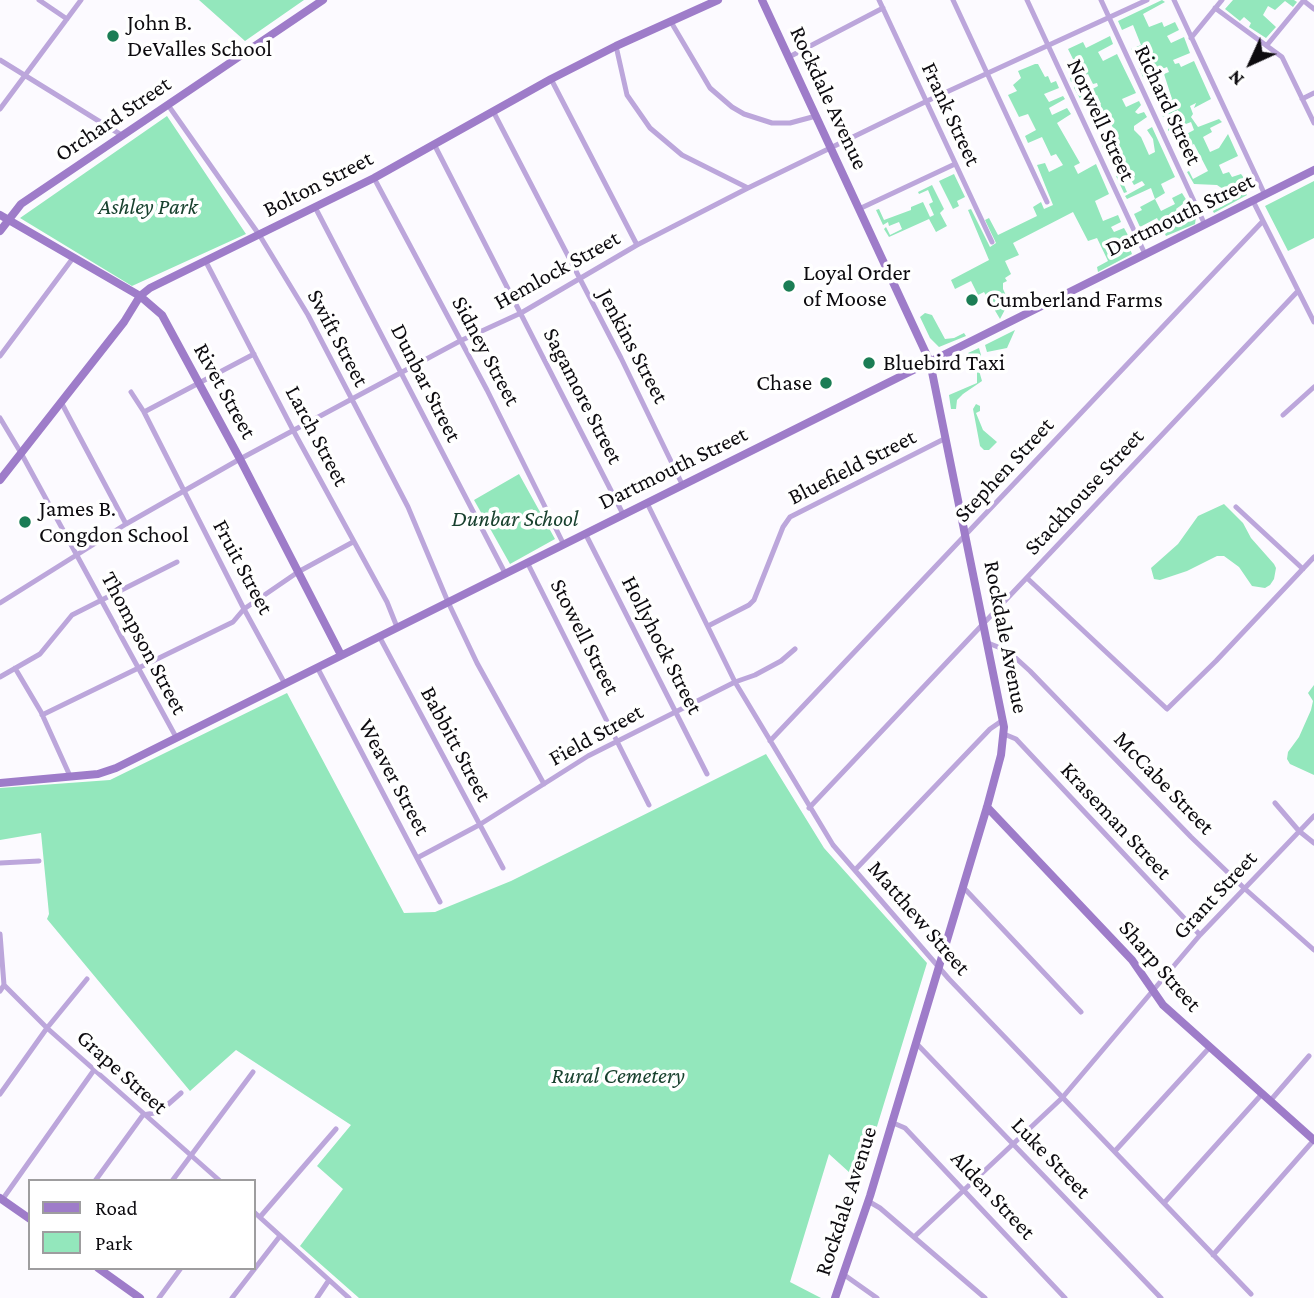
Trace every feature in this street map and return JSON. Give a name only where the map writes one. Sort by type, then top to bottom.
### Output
[{"type":"main road","name":"Orchard Street","points":[[0,231],[21,204],[324,0]]},
{"type":"main road","name":"Bolton Street","points":[[0,480],[124,321],[140,296],[164,281],[316,209],[551,79],[718,0]]},
{"type":"main road","name":"Rockdale Avenue","points":[[762,0],[930,362],[1004,734],[987,807],[868,1201],[835,1298]]},
{"type":"main road","name":"Dartmouth Street","points":[[0,783],[98,774],[116,768],[584,532],[684,486],[1314,170]]},
{"type":"main road","name":"Rivet Street","points":[[0,215],[140,296],[162,315],[341,655]]},
{"type":"main road","name":"Sharp Street","points":[[987,807],[1132,960],[1163,1005],[1314,1140]]},
{"type":"main road","points":[[1,1200],[28,1218]]},
{"type":"main road","points":[[103,1270],[140,1298]]},
{"type":"street","points":[[39,0],[67,19]]},
{"type":"street","points":[[0,109],[81,0]]},
{"type":"street","name":"Frank Street","points":[[879,0],[992,242]]},
{"type":"street","points":[[953,0],[1047,202]]},
{"type":"street","name":"Norwell Street","points":[[1027,0],[1145,254]]},
{"type":"street","name":"Richard Street","points":[[1101,0],[1205,225]]},
{"type":"street","name":"Hemlock Street","points":[[0,603],[126,524],[240,459],[460,341],[521,313],[637,245],[927,101],[1147,0]]},
{"type":"street","points":[[1174,0],[1265,195]]},
{"type":"street","points":[[1191,38],[1222,0]]},
{"type":"street","points":[[1267,45],[1304,0],[1314,9]]},
{"type":"street","points":[[789,57],[883,8]]},
{"type":"street","points":[[1215,9],[1282,57],[1314,123]]},
{"type":"street","points":[[671,22],[710,88],[732,107],[772,123],[790,123],[816,116]]},
{"type":"street","points":[[616,46],[627,95],[650,128],[682,155],[748,188]]},
{"type":"street","points":[[0,60],[123,136]]},
{"type":"street","points":[[551,79],[637,245]]},
{"type":"street","points":[[1302,99],[1314,93]]},
{"type":"street","name":"Swift Street","points":[[168,106],[260,236],[308,315],[408,508],[448,602],[515,735],[544,784]]},
{"type":"street","name":"Jenkins Street","points":[[492,111],[626,367],[684,486]]},
{"type":"street","name":"Sagamore Street","points":[[434,144],[623,514]]},
{"type":"street","points":[[859,209],[955,163]]},
{"type":"street","name":"Sidney Street","points":[[374,178],[518,451],[563,543]]},
{"type":"street","points":[[1253,201],[1314,322]]},
{"type":"street","name":"Dunbar Street","points":[[316,209],[505,573]]},
{"type":"street","name":"Stephen Street","points":[[770,741],[1262,221]]},
{"type":"street","points":[[0,356],[73,258]]},
{"type":"street","name":"Larch Street","points":[[206,262],[293,430],[387,602],[397,627]]},
{"type":"street","name":"Stackhouse Street","points":[[809,808],[1297,292]]},
{"type":"street","points":[[144,412],[254,354]]},
{"type":"street","points":[[1283,415],[1314,387]]},
{"type":"street","name":"Fruit Street","points":[[131,392],[144,412],[285,684]]},
{"type":"street","points":[[61,402],[126,524]]},
{"type":"street","name":"Thompson Street","points":[[0,418],[176,737]]},
{"type":"street","name":"Bluefield Street","points":[[708,626],[750,605],[754,600],[783,527],[790,517],[801,509],[946,438]]},
{"type":"street","name":"Matthew Street","points":[[647,503],[735,682],[833,845],[938,966],[1251,1294]]},
{"type":"street","points":[[1236,507],[1303,569]]},
{"type":"street","name":"Hollyhock Street","points":[[584,532],[707,774]]},
{"type":"street","points":[[42,715],[233,622],[244,609],[298,572],[353,542]]},
{"type":"street","points":[[1027,578],[1167,709],[1314,557]]},
{"type":"street","points":[[0,677],[40,654],[72,615],[177,562]]},
{"type":"street","name":"Stowell Street","points":[[527,562],[649,805]]},
{"type":"street","name":"Babbitt Street","points":[[378,636],[503,868]]},
{"type":"street","name":"McCabe Street","points":[[988,643],[1008,651],[1030,671],[1244,888],[1314,950]]},
{"type":"street","name":"Field Street","points":[[417,859],[479,825],[618,740],[735,682],[755,675],[781,661],[795,649]]},
{"type":"street","name":"Weaver Street","points":[[317,667],[440,902]]},
{"type":"street","points":[[15,668],[42,715],[70,776]]},
{"type":"street","points":[[855,870],[990,729],[1003,720]]},
{"type":"street","name":"Kraseman Street","points":[[1004,734],[1016,739],[1200,935]]},
{"type":"street","points":[[1275,803],[1299,831],[1314,843]]},
{"type":"street","name":"Grant Street","points":[[914,1237],[1062,1098],[1200,935],[1314,816]]},
{"type":"street","points":[[0,863],[39,861]]},
{"type":"street","points":[[962,887],[1081,1012]]},
{"type":"street","points":[[0,934],[2,988]]},
{"type":"street","points":[[0,1094],[47,1028],[87,979]]},
{"type":"street","name":"Grape Street","points":[[2,988],[218,1179]]},
{"type":"street","name":"Luke Street","points":[[916,1042],[1161,1298]]},
{"type":"street","points":[[1115,1152],[1210,1047]]},
{"type":"street","points":[[1270,1101],[1309,1056]]},
{"type":"street","points":[[1,1200],[94,1070]]},
{"type":"street","points":[[173,1179],[253,1072]]},
{"type":"street","points":[[95,1179],[143,1115],[165,1107],[181,1093]]},
{"type":"street","points":[[1164,1203],[1262,1094]]},
{"type":"street","name":"Alden Street","points":[[891,1122],[905,1128],[1065,1298]]},
{"type":"street","points":[[260,1217],[336,1129]]},
{"type":"street","points":[[1213,1255],[1314,1140]]},
{"type":"street","points":[[868,1201],[985,1298]]},
{"type":"street","points":[[256,1214],[349,1298]]},
{"type":"street","points":[[256,1267],[280,1236]]},
{"type":"street","points":[[159,1298],[180,1270]]},
{"type":"street","points":[[232,1298],[254,1270]]},
{"type":"street","points":[[843,1275],[877,1298]]},
{"type":"street","points":[[317,1298],[329,1280]]},
{"type":"green space","points":[[199,0],[304,0],[245,41]]},
{"type":"green space","points":[[1162,0],[1165,2],[1143,14],[1149,27],[1162,22],[1164,27],[1175,22],[1179,30],[1167,36],[1171,43],[1184,37],[1190,53],[1173,60],[1181,67],[1194,61],[1211,99],[1194,108],[1196,103],[1190,106],[1193,114],[1191,117],[1198,127],[1219,119],[1222,122],[1210,128],[1212,132],[1203,137],[1210,152],[1219,148],[1228,134],[1238,156],[1219,165],[1223,174],[1229,172],[1232,177],[1241,174],[1244,178],[1240,181],[1247,195],[1214,213],[1210,206],[1213,205],[1217,209],[1223,206],[1227,200],[1226,191],[1217,185],[1194,184],[1187,172],[1189,171],[1193,179],[1208,171],[1194,144],[1189,146],[1190,150],[1176,142],[1194,130],[1191,122],[1168,131],[1183,122],[1178,110],[1163,117],[1159,106],[1172,99],[1164,74],[1169,72],[1167,67],[1143,77],[1136,59],[1147,54],[1145,48],[1134,54],[1131,49],[1141,45],[1133,25],[1122,30],[1118,21]]},
{"type":"green space","points":[[1233,0],[1294,0],[1297,2],[1293,7],[1285,1],[1275,10],[1268,6],[1263,15],[1276,27],[1266,38],[1249,27],[1251,23],[1244,17],[1240,21],[1225,9]]},
{"type":"green space","points":[[1110,36],[1113,44],[1098,52],[1103,61],[1117,54],[1136,93],[1122,99],[1126,107],[1139,101],[1141,105],[1135,112],[1144,112],[1147,117],[1134,126],[1134,130],[1141,137],[1149,155],[1155,152],[1153,139],[1147,130],[1152,127],[1175,177],[1161,184],[1165,193],[1155,199],[1151,188],[1127,199],[1125,196],[1145,185],[1142,181],[1134,185],[1128,175],[1121,178],[1127,192],[1124,193],[1116,176],[1127,168],[1123,160],[1112,165],[1109,159],[1121,152],[1117,144],[1104,150],[1102,146],[1113,139],[1111,136],[1100,141],[1098,135],[1113,128],[1108,117],[1100,121],[1097,115],[1090,118],[1087,111],[1101,104],[1097,95],[1082,102],[1074,88],[1085,87],[1087,92],[1098,86],[1097,83],[1093,84],[1088,74],[1071,82],[1070,77],[1081,71],[1078,65],[1067,70],[1065,66],[1074,61],[1068,49],[1083,42],[1086,48]]},
{"type":"green space","points":[[1038,64],[1051,83],[1056,81],[1059,88],[1044,94],[1049,102],[1063,96],[1065,99],[1049,108],[1052,115],[1067,108],[1071,114],[1057,123],[1080,163],[1074,166],[1078,174],[1096,164],[1109,194],[1095,201],[1103,221],[1118,215],[1121,222],[1111,227],[1114,232],[1124,228],[1133,244],[1129,246],[1132,254],[1098,272],[1097,267],[1108,261],[1097,238],[1088,241],[1073,212],[1013,243],[1019,255],[1005,261],[1011,274],[1005,278],[1007,281],[1003,283],[1003,289],[1009,302],[1000,319],[984,292],[978,295],[971,281],[955,289],[951,280],[989,260],[968,210],[971,209],[990,247],[996,243],[985,220],[989,218],[998,235],[1037,216],[1033,207],[1041,202],[1044,209],[1053,205],[1037,165],[1045,163],[1049,172],[1063,165],[1056,154],[1051,156],[1042,137],[1028,143],[1025,136],[1036,130],[1028,114],[1019,117],[1008,95],[1017,91],[1013,85],[1021,78],[1018,71]]},
{"type":"green space","name":"Ashley Park","points":[[167,116],[246,234],[132,286],[20,218]]},
{"type":"green space","points":[[954,174],[965,197],[957,201],[959,206],[953,209],[939,181]]},
{"type":"green space","points":[[1314,181],[1314,238],[1288,251],[1265,206]]},
{"type":"green space","points":[[932,185],[944,209],[940,213],[947,226],[936,232],[929,219],[889,237],[884,229],[886,227],[890,235],[902,229],[899,222],[883,225],[876,210],[879,209],[884,220],[911,210],[911,207],[923,202],[930,217],[934,215],[929,204],[933,202],[928,190],[919,194],[918,192]]},
{"type":"green space","points":[[1182,193],[1187,201],[1176,209],[1182,220],[1189,217],[1184,208],[1189,205],[1196,217],[1195,224],[1166,236],[1157,218],[1140,227],[1134,214],[1142,210],[1140,207],[1155,199],[1161,211],[1175,204],[1172,198]]},
{"type":"green space","points":[[925,313],[932,315],[945,339],[964,333],[966,336],[939,347],[930,338],[920,317]]},
{"type":"green space","points":[[1015,330],[1007,348],[987,352],[985,345]]},
{"type":"green space","points":[[979,348],[981,355],[978,367],[982,381],[957,400],[956,409],[951,409],[949,395],[977,383],[977,370],[968,353]]},
{"type":"green space","points":[[976,404],[980,406],[980,411],[976,413],[983,430],[997,442],[989,450],[980,446],[973,409]]},
{"type":"green space","name":"Dunbar School","points":[[519,474],[555,539],[510,564],[474,500]]},
{"type":"green space","points":[[1224,504],[1243,523],[1251,538],[1274,564],[1274,579],[1270,585],[1265,588],[1252,586],[1239,567],[1224,556],[1217,556],[1187,571],[1160,580],[1154,579],[1151,568],[1178,544],[1198,516]]},
{"type":"green space","points":[[1314,685],[1314,775],[1290,764],[1287,759],[1288,752],[1299,737],[1311,710],[1313,701],[1308,693]]},
{"type":"green space","name":"Rural Cemetery","points":[[287,693],[404,913],[435,912],[511,881],[766,754],[824,848],[927,963],[860,1182],[829,1154],[790,1282],[821,1298],[359,1298],[300,1246],[343,1189],[317,1166],[351,1125],[236,1050],[190,1091],[47,919],[49,914],[41,833],[0,840],[0,788],[110,780]]},
{"type":"place","name":"John B. DeValles School","points":[[113,36]]},
{"type":"place","name":"Loyal Order of Moose","points":[[789,286]]},
{"type":"place","name":"Cumberland Farms","points":[[972,300]]},
{"type":"place","name":"Bluebird Taxi","points":[[869,363]]},
{"type":"place","name":"Chase","points":[[826,383]]},
{"type":"place","name":"James B. Congdon School","points":[[25,522]]}]
